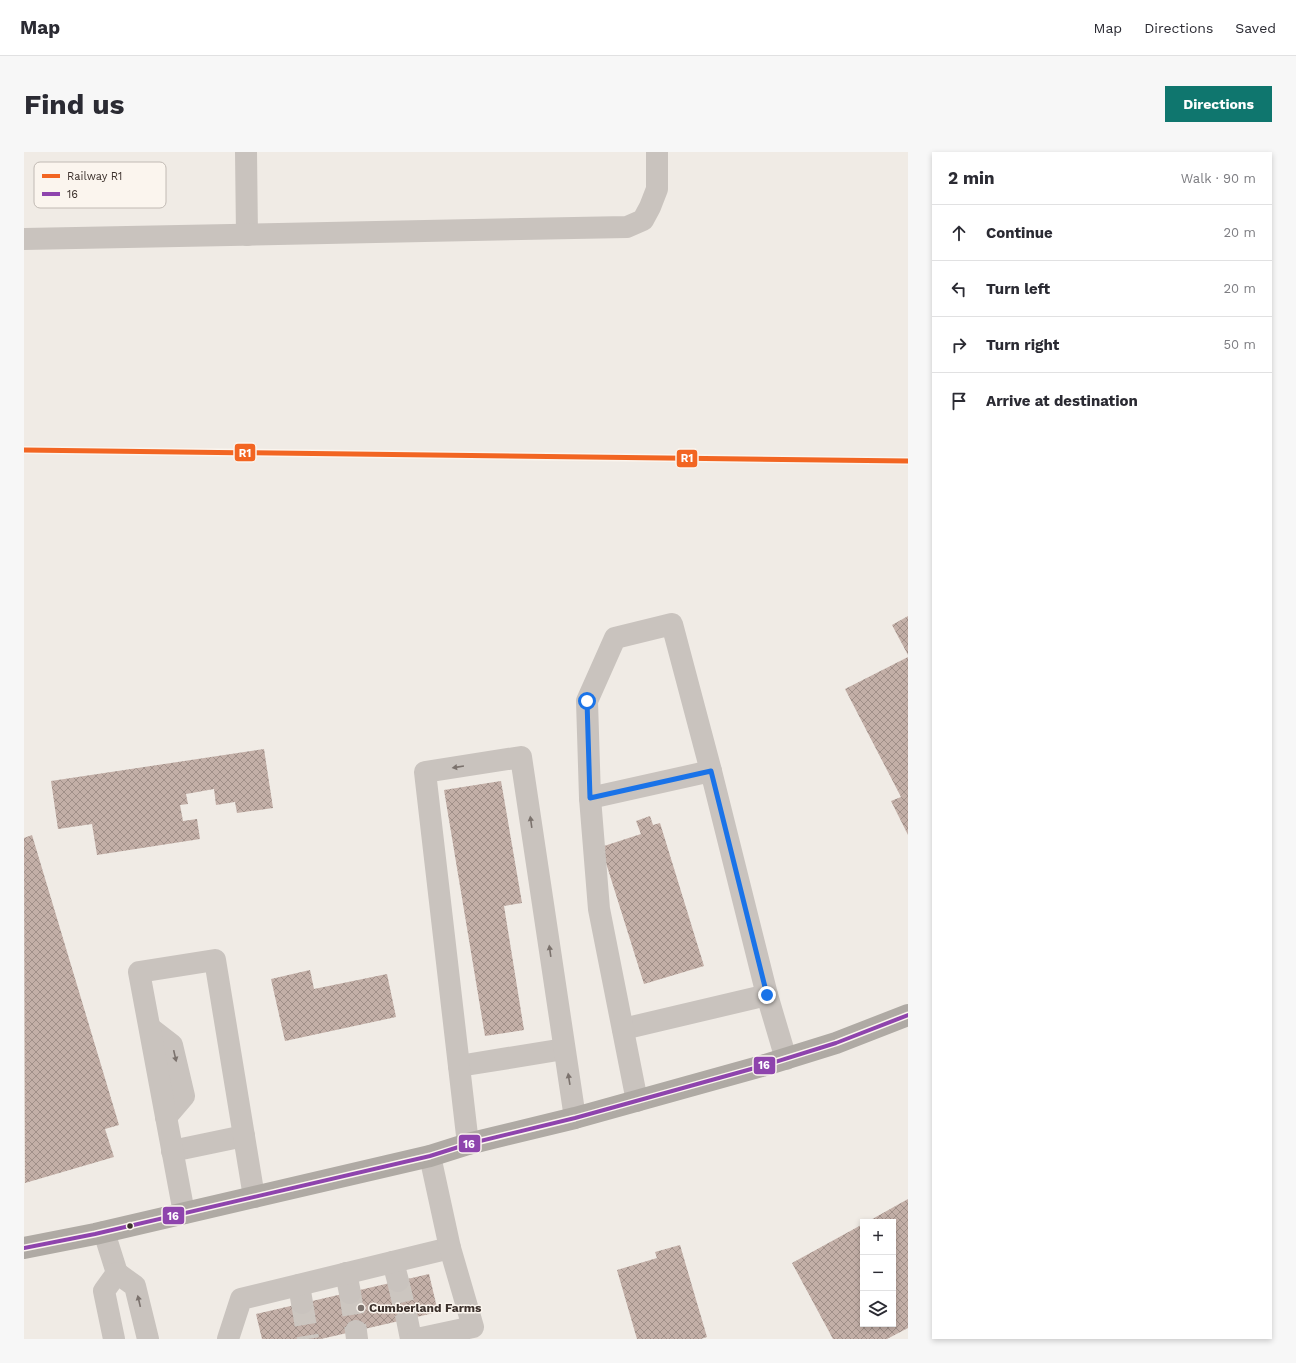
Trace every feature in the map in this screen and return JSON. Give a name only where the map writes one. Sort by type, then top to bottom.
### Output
[{"type":"highway","points":[[24,1248],[184,1214],[430,1156],[468,1144],[575,1118],[786,1059],[836,1043],[908,1015]]},
{"type":"lane","points":[[246,152],[247,235]]},
{"type":"lane","points":[[24,239],[627,228],[643,220],[650,207],[657,189],[657,152]]},
{"type":"lane","points":[[637,1101],[599,909],[590,798],[587,701],[615,638],[672,624],[711,771],[767,995],[786,1059]]},
{"type":"lane","points":[[468,1144],[425,772],[521,757],[575,1118]]},
{"type":"lane","points":[[590,798],[711,771]]},
{"type":"lane","points":[[184,1214],[140,972],[215,960],[254,1197]]},
{"type":"lane","points":[[623,1029],[767,995]]},
{"type":"lane","points":[[459,1066],[564,1048]]},
{"type":"lane","points":[[172,1151],[244,1136]]},
{"type":"lane","points":[[416,1339],[473,1327],[450,1248],[430,1156]]},
{"type":"lane","points":[[104,1232],[117,1273],[136,1286],[148,1339]]},
{"type":"lane","points":[[228,1339],[241,1299],[301,1294],[348,1283],[396,1271],[450,1248]]},
{"type":"lane","points":[[114,1339],[104,1291],[117,1273]]},
{"type":"building","points":[[908,616],[908,655],[892,625]]},
{"type":"building","points":[[908,657],[908,835],[891,801],[901,797],[845,689]]},
{"type":"building","points":[[264,749],[273,808],[237,813],[235,802],[216,805],[214,789],[186,794],[188,804],[180,805],[183,821],[197,819],[200,839],[97,855],[92,824],[58,829],[51,781]]},
{"type":"building","points":[[501,781],[522,903],[504,906],[524,1030],[485,1036],[444,790]]},
{"type":"building","points":[[650,816],[653,825],[660,823],[704,966],[644,984],[601,847],[641,834],[636,821]]},
{"type":"building","points":[[32,835],[119,1125],[105,1129],[114,1157],[25,1183],[24,838]]},
{"type":"building","points":[[310,970],[314,989],[387,974],[396,1017],[285,1041],[271,979]]},
{"type":"building","points":[[908,1199],[908,1328],[887,1339],[833,1339],[792,1263],[860,1226],[860,1327],[896,1327],[896,1219],[872,1219]]},
{"type":"building","points":[[680,1245],[707,1337],[701,1339],[637,1339],[617,1270],[657,1258],[655,1252]]},
{"type":"building","name":"Cumberland Farms","points":[[429,1274],[438,1312],[321,1339],[262,1339],[256,1314]]},
{"type":"tunnel","points":[[398,1281],[407,1319]]},
{"type":"tunnel","points":[[350,1293],[356,1331]]},
{"type":"tunnel","points":[[302,1303],[308,1339]]},
{"type":"rail line","name":"R1","points":[[24,450],[908,461]]},
{"type":"transit line","name":"16","points":[[24,1248],[95,1234],[430,1156],[468,1144],[575,1118],[762,1066],[836,1043],[908,1015]]},
{"type":"place","name":"Cumberland Farms","points":[[361,1308]]},
{"type":"route","points":[[587,701],[590,798],[711,771],[767,995]]}]
